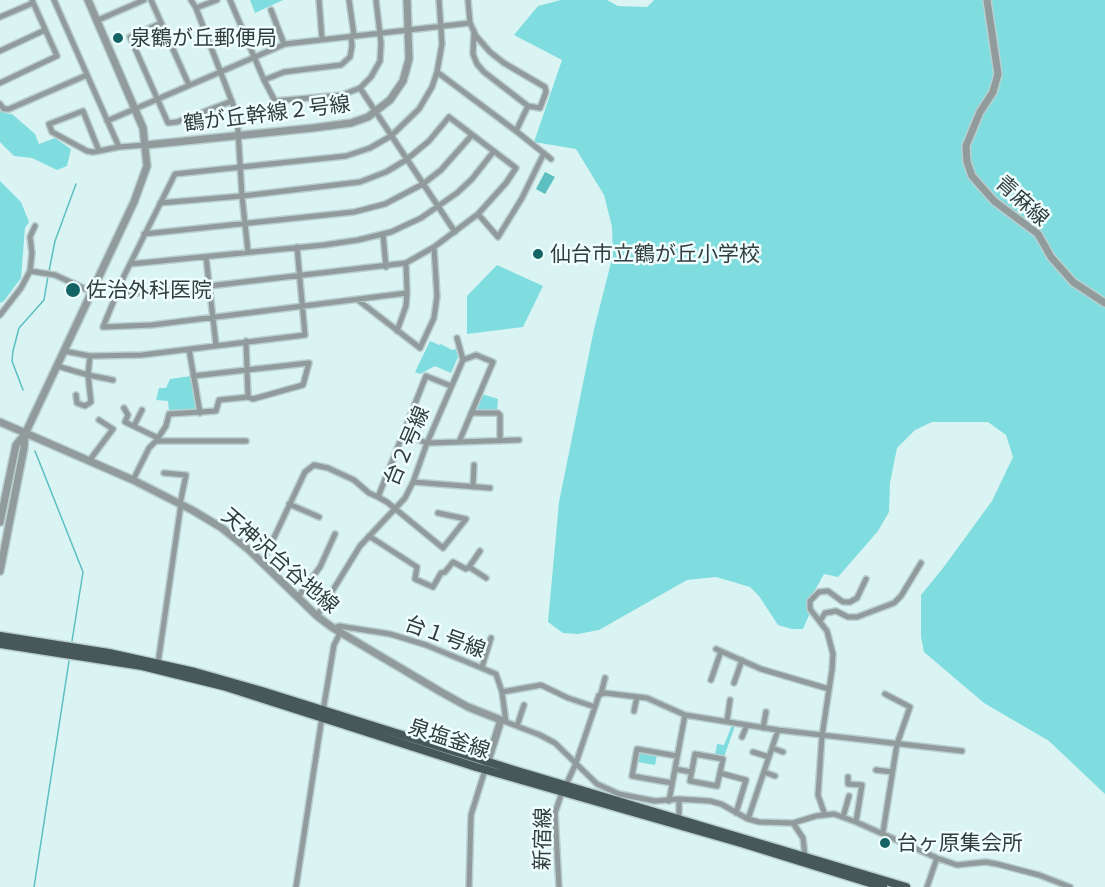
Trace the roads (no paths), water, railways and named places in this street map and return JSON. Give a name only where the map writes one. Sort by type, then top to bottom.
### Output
[{"type":"main road","name":"泉塩釜線","points":[[0,636],[77,647],[158,663],[262,691],[323,714]]},
{"type":"main road","name":"泉塩釜線","points":[[0,644],[142,666],[223,686],[323,714],[486,766],[679,819],[906,887]]},
{"type":"main road","name":"泉塩釜線","points":[[564,788],[882,887]]},
{"type":"street","points":[[54,0],[119,147]]},
{"type":"street","points":[[0,522],[16,445],[25,434],[92,292],[142,185],[147,166],[143,128],[88,0]]},
{"type":"street","points":[[96,21],[144,0]]},
{"type":"street","points":[[151,0],[189,85]]},
{"type":"street","points":[[191,0],[237,116],[248,252]]},
{"type":"street","points":[[196,8],[217,0]]},
{"type":"street","points":[[230,0],[275,101],[342,95],[360,88],[371,77],[380,61],[381,43],[376,0]]},
{"type":"street","points":[[318,0],[322,39]]},
{"type":"street","points":[[264,80],[284,72],[341,65],[350,57],[352,46],[350,0]]},
{"type":"street","name":"鶴が丘幹線２号線","points":[[146,145],[351,123],[368,117],[390,100],[403,81],[409,59],[407,0]]},
{"type":"street","points":[[407,293],[152,325],[103,327],[144,234],[175,174],[346,156],[370,148],[391,136],[419,109],[432,87],[437,72],[442,44],[439,0]]},
{"type":"street","points":[[468,0],[470,23],[490,52],[545,87],[546,92],[540,108],[528,106],[477,64],[473,54],[474,31]]},
{"type":"street","name":"青麻線","points":[[987,0],[988,18],[998,59],[998,74],[993,92],[980,112],[966,146],[967,162],[972,176],[994,201],[1038,234],[1051,257],[1073,282],[1105,303]]},
{"type":"street","points":[[0,18],[33,1],[57,56],[0,83]]},
{"type":"street","points":[[271,10],[284,44]]},
{"type":"street","points":[[161,23],[130,37],[168,123],[177,122],[232,101]]},
{"type":"street","points":[[107,121],[284,44],[470,23]]},
{"type":"street","points":[[0,51],[45,30]]},
{"type":"street","points":[[437,72],[551,159]]},
{"type":"street","points":[[0,105],[4,109],[9,109],[87,75]]},
{"type":"street","points":[[360,88],[455,232]]},
{"type":"street","points":[[516,131],[528,106]]},
{"type":"street","points":[[99,151],[83,111],[49,124],[52,132],[87,151],[99,151],[146,145]]},
{"type":"street","points":[[116,295],[406,263],[434,247],[478,214],[506,183],[516,168],[449,117],[429,141],[406,160],[386,172],[360,182],[160,203]]},
{"type":"street","points":[[144,234],[354,212],[385,204],[423,184],[441,170],[472,135]]},
{"type":"street","points":[[130,264],[297,248],[358,240],[383,234],[421,218],[439,207],[472,179],[494,151]]},
{"type":"street","points":[[478,214],[498,237],[522,198],[544,153]]},
{"type":"street","points":[[0,315],[21,288],[30,271],[32,253],[30,237],[34,226]]},
{"type":"street","points":[[383,234],[386,267]]},
{"type":"street","points":[[358,300],[420,348],[429,333],[434,318],[437,296],[434,247]]},
{"type":"street","points":[[64,351],[90,356],[142,355],[305,335],[297,248]]},
{"type":"street","points":[[206,257],[216,345]]},
{"type":"street","points":[[397,331],[406,306],[406,263]]},
{"type":"street","points":[[30,271],[53,275],[92,292]]},
{"type":"street","points":[[457,338],[463,360],[476,355],[493,362],[459,442]]},
{"type":"street","points":[[246,342],[248,397]]},
{"type":"street","points":[[189,349],[200,413]]},
{"type":"street","points":[[76,395],[77,403],[86,406],[91,402],[88,375],[90,356]]},
{"type":"street","name":"台２号線","points":[[317,616],[360,546],[405,498],[463,360]]},
{"type":"street","points":[[133,480],[149,448],[166,426],[169,414],[216,411],[219,400],[248,397],[253,399],[303,385],[309,363],[193,376]]},
{"type":"street","points":[[57,366],[113,380]]},
{"type":"street","points":[[378,497],[426,376],[451,386]]},
{"type":"street","points":[[124,408],[128,415],[125,422],[157,440],[246,441]]},
{"type":"street","points":[[134,426],[142,410]]},
{"type":"street","points":[[471,413],[498,413],[500,415],[500,441]]},
{"type":"street","points":[[89,461],[113,429],[99,420]]},
{"type":"street","name":"天神沢台谷地線","points":[[0,422],[133,480],[222,528],[317,616],[340,633],[468,707],[503,721]]},
{"type":"street","points":[[0,571],[25,434]]},
{"type":"street","points":[[403,434],[427,443],[519,440]]},
{"type":"street","points":[[262,563],[305,472],[314,465],[328,468],[354,480],[443,548],[466,519],[438,513]]},
{"type":"street","points":[[473,487],[474,465]]},
{"type":"street","points":[[158,663],[186,475],[164,473]]},
{"type":"street","points":[[413,482],[490,488]]},
{"type":"street","points":[[289,504],[319,517]]},
{"type":"street","points":[[298,597],[320,567],[335,534]]},
{"type":"street","points":[[369,536],[417,567],[415,579],[433,587],[441,573],[445,572],[453,562],[466,569],[469,567],[486,578]]},
{"type":"street","points":[[469,567],[480,551]]},
{"type":"street","points":[[820,621],[825,613],[836,611],[848,617],[857,617],[894,603],[901,596],[921,563]]},
{"type":"street","points":[[825,814],[818,795],[822,736],[833,654],[831,640],[810,609],[810,600],[819,592],[828,591],[843,602],[850,602],[858,598],[866,579]]},
{"type":"street","name":"台１号線","points":[[333,628],[339,626],[390,634],[426,645],[496,674],[502,692],[503,721]]},
{"type":"street","points":[[296,887],[334,645],[340,633]]},
{"type":"street","points":[[482,667],[491,638]]},
{"type":"street","points":[[711,680],[719,650],[761,669],[829,688]]},
{"type":"street","points":[[734,683],[742,660]]},
{"type":"street","name":"新宿線","points":[[559,887],[555,807],[576,763],[605,678]]},
{"type":"street","points":[[502,692],[541,685],[568,698],[595,707]]},
{"type":"street","points":[[601,694],[647,698],[685,714],[763,728],[962,751]]},
{"type":"street","points":[[883,832],[897,744],[910,706],[885,694]]},
{"type":"street","points":[[634,711],[637,697]]},
{"type":"street","points":[[727,722],[730,700]]},
{"type":"street","points":[[517,726],[524,705]]},
{"type":"street","points":[[763,728],[766,712]]},
{"type":"street","points":[[669,801],[685,714]]},
{"type":"street","points":[[469,887],[471,815],[503,721],[555,743],[589,778],[605,789],[639,799],[710,801],[759,822],[793,824],[816,816],[834,814],[883,832],[957,865],[986,862],[997,864],[1040,875],[1070,887]]},
{"type":"street","points":[[742,737],[747,725]]},
{"type":"street","points":[[748,819],[778,730]]},
{"type":"street","points":[[771,748],[783,752]]},
{"type":"street","points":[[672,783],[632,776],[637,749],[677,756]]},
{"type":"street","points":[[753,752],[769,757]]},
{"type":"street","points":[[695,754],[723,759],[720,773],[717,786],[690,782],[695,754]]},
{"type":"street","points":[[675,769],[691,772]]},
{"type":"street","points":[[876,770],[892,772]]},
{"type":"street","points":[[764,772],[775,776]]},
{"type":"street","points":[[720,773],[746,780],[736,813]]},
{"type":"street","points":[[848,777],[848,784],[862,785],[856,822]]},
{"type":"street","points":[[843,817],[849,796]]},
{"type":"street","points":[[679,799],[679,819]]},
{"type":"street","points":[[793,824],[803,838],[806,856]]},
{"type":"street","points":[[927,887],[937,858]]},
{"type":"waterway","points":[[49,271],[55,241],[76,184]]},
{"type":"waterway","points":[[23,390],[12,361],[13,351],[19,328],[44,300],[48,276]]},
{"type":"waterway","points":[[35,451],[83,572],[72,641]]},
{"type":"waterway","points":[[34,887],[69,661]]},
{"type":"place","name":"泉鶴が丘郵便局","points":[[118,38]]},
{"type":"place","name":"仙台市立鶴が丘小学校","points":[[538,254]]},
{"type":"place","name":"佐治外科医院","points":[[73,290]]},
{"type":"place","name":"台ヶ原集会所","points":[[885,843]]}]
